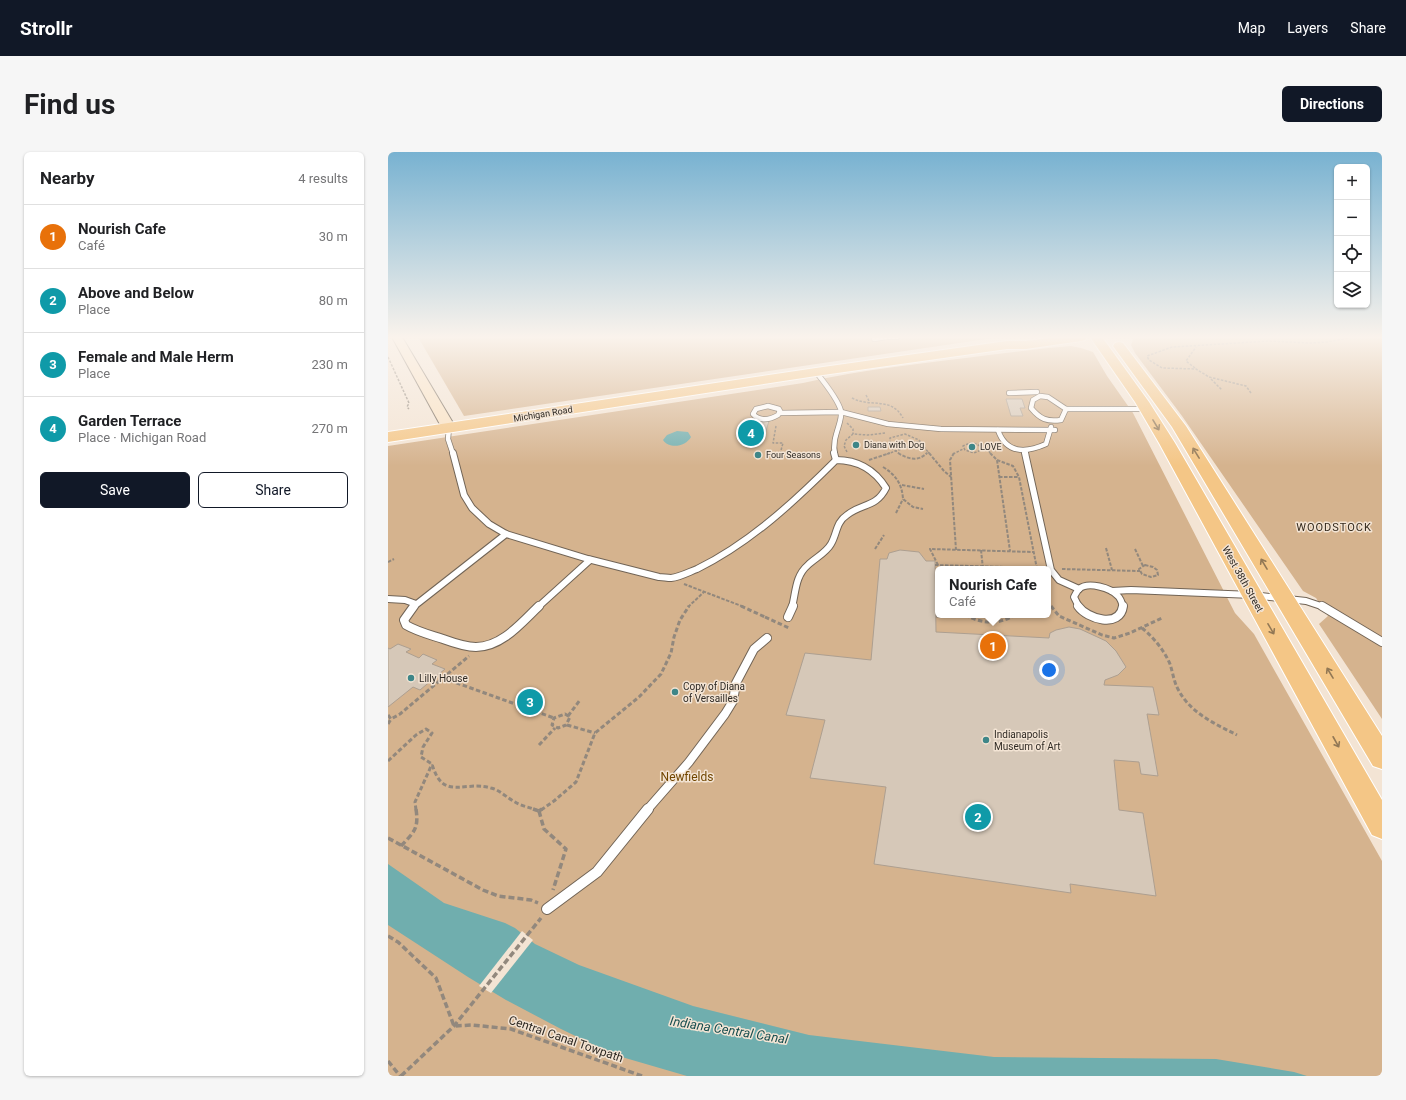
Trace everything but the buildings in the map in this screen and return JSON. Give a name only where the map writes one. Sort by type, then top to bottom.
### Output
[{"type":"main road","name":"Michigan Road","points":[[388,438],[763,380]]},
{"type":"main road","name":"West 38th Street","points":[[1128,380],[1382,826]]},
{"type":"main road","points":[[1145,380],[1179,426],[1382,758]]},
{"type":"street","points":[[422,380],[449,428]]},
{"type":"lane","points":[[822,380],[832,394],[840,412],[833,446],[836,460]]},
{"type":"lane","points":[[1009,393],[1037,392]]},
{"type":"lane","points":[[1066,409],[1061,420],[1053,422],[1045,421],[1036,415],[1031,408],[1033,400],[1040,396],[1048,397],[1066,409],[1146,409]]},
{"type":"lane","points":[[779,413],[778,409],[768,406],[756,409],[753,414],[757,418],[766,419],[775,417],[779,413],[840,412],[861,418],[900,425],[941,429],[1052,430]]},
{"type":"lane","points":[[998,430],[1002,441],[1007,446],[1026,451],[1039,448],[1046,444],[1052,430],[1053,422]]},
{"type":"lane","points":[[449,428],[448,438],[464,495],[472,508],[490,524],[506,534],[590,560],[659,577],[681,576],[715,560],[762,528],[800,496],[836,460]]},
{"type":"lane","points":[[1026,451],[1050,566]]},
{"type":"lane","points":[[788,617],[792,611],[798,578],[806,566],[830,546],[840,521],[848,513],[877,502],[884,496],[886,488],[881,478],[868,467],[856,462],[836,460]]},
{"type":"lane","points":[[506,534],[416,604],[404,620],[406,625],[418,631],[460,646],[478,648],[498,642],[507,636],[590,560]]},
{"type":"lane","points":[[1051,570],[1058,580],[1079,589]]},
{"type":"lane","points":[[1112,591],[1122,602],[1123,609],[1120,614],[1114,618],[1098,619],[1086,615],[1075,604],[1074,597],[1079,589],[1085,586],[1096,586],[1112,591],[1131,590],[1252,595],[1284,598],[1317,604],[1382,642]]},
{"type":"lane","points":[[388,599],[405,600],[416,604]]},
{"type":"lane","points":[[547,909],[597,872],[637,821],[689,762],[733,701],[736,683],[754,649],[767,638]]},
{"type":"path","points":[[399,380],[409,403],[409,409]]},
{"type":"path","points":[[1213,380],[1222,390]]},
{"type":"path","points":[[1222,380],[1246,386],[1251,393]]},
{"type":"path","points":[[866,395],[870,402]]},
{"type":"path","points":[[852,398],[859,402],[885,403],[896,408],[901,413],[903,418],[896,432]]},
{"type":"path","points":[[777,421],[773,443],[783,444],[780,456]]},
{"type":"path","points":[[838,421],[850,425],[853,429],[853,434]]},
{"type":"path","points":[[852,454],[846,451],[844,446],[846,440],[853,434],[868,435],[896,432],[899,434],[909,435],[919,442],[934,457],[944,473],[951,477]]},
{"type":"path","points":[[899,434],[890,438],[890,446],[904,457],[916,459],[924,458],[928,452]]},
{"type":"path","points":[[910,446],[912,442],[919,442]]},
{"type":"path","points":[[869,460],[910,446],[917,446],[920,444],[919,442]]},
{"type":"path","points":[[963,449],[964,445],[972,443],[979,444],[981,449]]},
{"type":"path","points":[[956,550],[951,455],[956,451],[963,449],[974,452],[981,449],[988,450],[997,460],[1013,466],[1019,477],[1036,566]]},
{"type":"path","points":[[865,459],[873,462]]},
{"type":"path","points":[[997,460],[1010,551]]},
{"type":"path","points":[[877,464],[893,474],[902,485],[903,498],[896,513]]},
{"type":"path","points":[[999,477],[1019,477]]},
{"type":"path","points":[[902,485],[924,489]]},
{"type":"path","points":[[903,498],[914,507],[923,509]]},
{"type":"path","points":[[875,549],[884,535]]},
{"type":"path","points":[[1106,548],[1112,570]]},
{"type":"path","points":[[946,566],[936,565],[930,549],[1033,552]]},
{"type":"path","points":[[1135,549],[1143,566]]},
{"type":"path","points":[[982,550],[983,566]]},
{"type":"path","points":[[388,562],[394,559]]},
{"type":"path","points":[[1051,568],[1140,571],[1146,576],[1155,577],[1158,575],[1157,570],[1153,567],[1143,566]]},
{"type":"path","points":[[1140,571],[1143,566]]},
{"type":"path","points":[[539,811],[576,782],[595,733],[639,697],[662,674],[671,653],[674,637],[680,620],[691,603],[704,592],[716,595],[789,628]]},
{"type":"path","points":[[972,618],[994,623],[1005,621],[1010,618]]},
{"type":"path","points":[[1142,628],[1152,637],[1165,654],[1172,669],[1179,692],[1210,721],[1237,735]]},
{"type":"path","points":[[388,724],[392,719],[407,709],[478,648]]},
{"type":"path","points":[[443,678],[554,718],[564,714],[568,716]]},
{"type":"path","points":[[555,728],[560,729],[567,725],[570,717],[568,716],[580,700]]},
{"type":"path","points":[[388,715],[392,719]]},
{"type":"path","points":[[554,718],[552,725],[555,728]]},
{"type":"path","points":[[567,725],[595,733]]},
{"type":"path","points":[[539,745],[555,728]]},
{"type":"path","points":[[388,761],[398,754],[420,731],[426,729],[432,733],[424,747],[421,757],[432,764]]},
{"type":"path","points":[[432,764],[433,772],[438,779],[451,788],[492,788],[519,804],[539,811]]},
{"type":"path","points":[[401,846],[415,831],[417,816],[415,802],[432,764]]},
{"type":"path","points":[[388,838],[483,890],[498,896],[531,900],[547,909],[566,849],[544,829],[539,811]]},
{"type":"path","points":[[388,1061],[400,1076],[454,1026],[538,922]]},
{"type":"path","points":[[388,936],[398,942],[436,978],[454,1026]]},
{"type":"path","name":"Central Canal Towpath","points":[[454,1026],[510,1029],[642,1076]]},
{"type":"green space","points":[[443,380],[707,380],[464,416]]},
{"type":"green space","name":"Newfields","points":[[816,380],[1110,380],[1133,413],[1235,613],[1254,634],[1382,861],[1382,1076],[388,1076],[388,446]]},
{"type":"green space","points":[[1155,380],[1382,380],[1382,719],[1319,624],[1328,616],[1316,598],[1303,591],[1182,416]]},
{"type":"water","points":[[677,431],[688,432],[691,437],[686,443],[678,446],[670,445],[663,440],[667,435]]},
{"type":"water","name":"Indiana Central Canal","points":[[388,864],[444,903],[505,923],[515,928],[535,944],[579,965],[693,1006],[809,1035],[994,1057],[1216,1059],[1294,1072],[1307,1076],[687,1076],[615,1055],[561,1029],[506,1000],[388,925]]},
{"type":"pier","points":[[522,931],[533,940],[491,993],[479,986]]},
{"type":"place","name":"Garden Terrace","points":[[751,433]]},
{"type":"place","name":"Diana with Dog","points":[[856,445]]},
{"type":"place","name":"LOVE","points":[[972,447]]},
{"type":"place","name":"Four Seasons","points":[[758,455]]},
{"type":"place","name":"Nourish Cafe","points":[[993,646]]},
{"type":"place","name":"Lilly House","points":[[411,678]]},
{"type":"place","name":"Copy of Diana of Versailles","points":[[675,692]]},
{"type":"place","name":"Female and Male Herm","points":[[530,702]]},
{"type":"place","name":"Indianapolis Museum of Art","points":[[986,740]]},
{"type":"place","name":"Above and Below","points":[[978,817]]},
{"type":"district","name":"WOODSTOCK","points":[[1334,527]]}]
